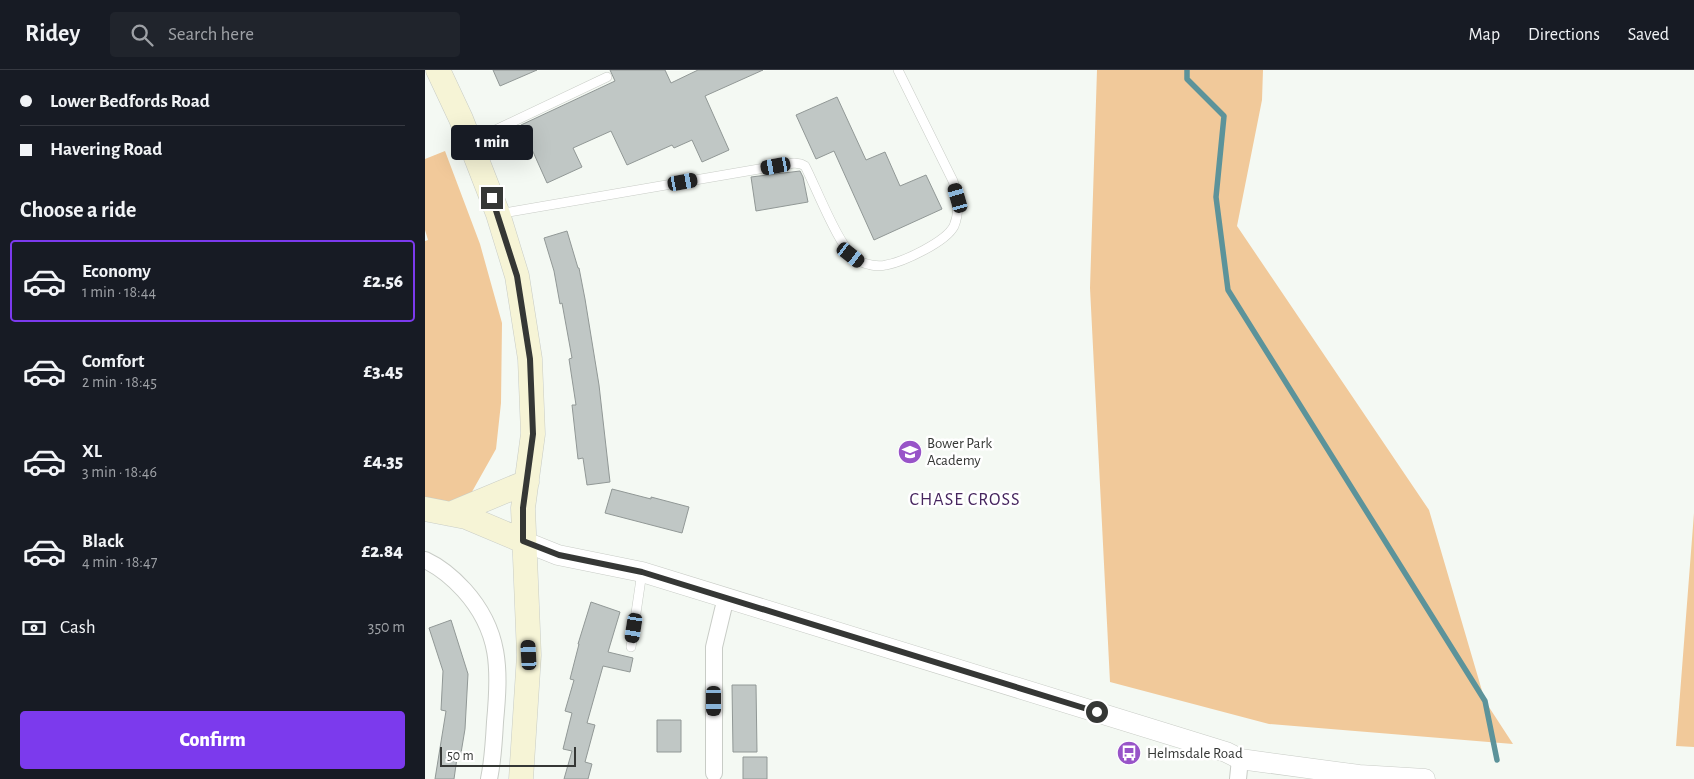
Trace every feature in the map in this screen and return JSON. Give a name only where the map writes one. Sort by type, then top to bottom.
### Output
[{"type":"main road","points":[[438,70],[470,142],[498,214],[517,276],[530,359],[533,434],[523,508],[529,655],[521,779]]},
{"type":"main road","points":[[450,514],[527,482]]},
{"type":"main road","points":[[425,509],[466,517],[523,541]]},
{"type":"street","points":[[523,541],[559,555],[642,572],[726,597],[1217,749],[1240,759],[1359,775],[1425,779]]},
{"type":"street","points":[[425,560],[435,565],[458,583],[476,604],[487,622],[495,650],[499,685],[492,766],[489,779]]},
{"type":"street","points":[[715,773],[714,648],[726,597]]},
{"type":"street","points":[[1238,779],[1240,759]]},
{"type":"lane","points":[[498,214],[795,163],[805,166],[839,238],[851,255],[859,261],[873,265],[898,262],[939,242],[948,234],[953,227],[957,214],[958,198],[953,181],[898,70]]},
{"type":"lane","points":[[470,142],[607,77]]},
{"type":"lane","points":[[631,648],[642,572]]},
{"type":"shaded area","points":[[1097,70],[1263,70],[1262,100],[1237,226],[1429,510],[1485,701],[1513,744],[1269,724],[1110,682],[1090,288]]},
{"type":"shaded area","points":[[445,151],[480,244],[502,323],[501,403],[496,449],[464,506],[425,498],[425,241],[428,240],[425,230],[425,159]]},
{"type":"shaded area","points":[[1694,513],[1694,747],[1676,746]]},
{"type":"building","points":[[493,70],[537,70],[500,86]]},
{"type":"building","points":[[610,70],[665,70],[671,83],[698,70],[763,70],[705,96],[729,150],[702,162],[692,140],[674,148],[672,145],[627,165],[611,131],[573,148],[582,167],[547,183],[521,125],[615,81]]},
{"type":"building","points":[[837,97],[866,160],[885,152],[900,186],[926,175],[942,209],[874,240],[834,151],[816,159],[796,115]]},
{"type":"building","points":[[800,171],[808,202],[756,211],[751,177]]},
{"type":"building","points":[[567,231],[579,268],[585,299],[599,385],[610,482],[587,485],[583,458],[578,459],[572,405],[576,405],[569,359],[572,358],[562,303],[560,304],[554,271],[544,238]]},
{"type":"building","points":[[612,489],[689,507],[682,533],[605,513]]},
{"type":"building","points":[[591,602],[620,612],[608,652],[633,658],[630,672],[603,666],[587,723],[595,725],[585,762],[592,764],[588,779],[564,779],[572,751],[563,749],[572,713],[565,711],[574,680],[570,679],[578,644]]},
{"type":"building","points":[[451,620],[468,674],[465,729],[460,759],[457,758],[454,779],[435,779],[446,711],[441,710],[443,671],[429,628]]},
{"type":"building","points":[[732,685],[756,685],[757,752],[733,752]]},
{"type":"building","points":[[657,720],[681,720],[681,752],[657,752]]},
{"type":"building","points":[[743,757],[767,757],[767,779],[743,779]]},
{"type":"waterway","points":[[1187,70],[1187,79],[1224,116],[1216,197],[1228,290],[1485,701],[1497,760]]},
{"type":"place","name":"Bower Park Academy","points":[[910,452]]},
{"type":"place","name":"Helmsdale Road","points":[[1129,753]]},
{"type":"district","name":"CHASE CROSS","points":[[965,499]]},
{"type":"route","points":[[492,198],[517,276],[530,359],[533,434],[523,508],[523,541],[559,555],[642,572],[1097,712]]}]
